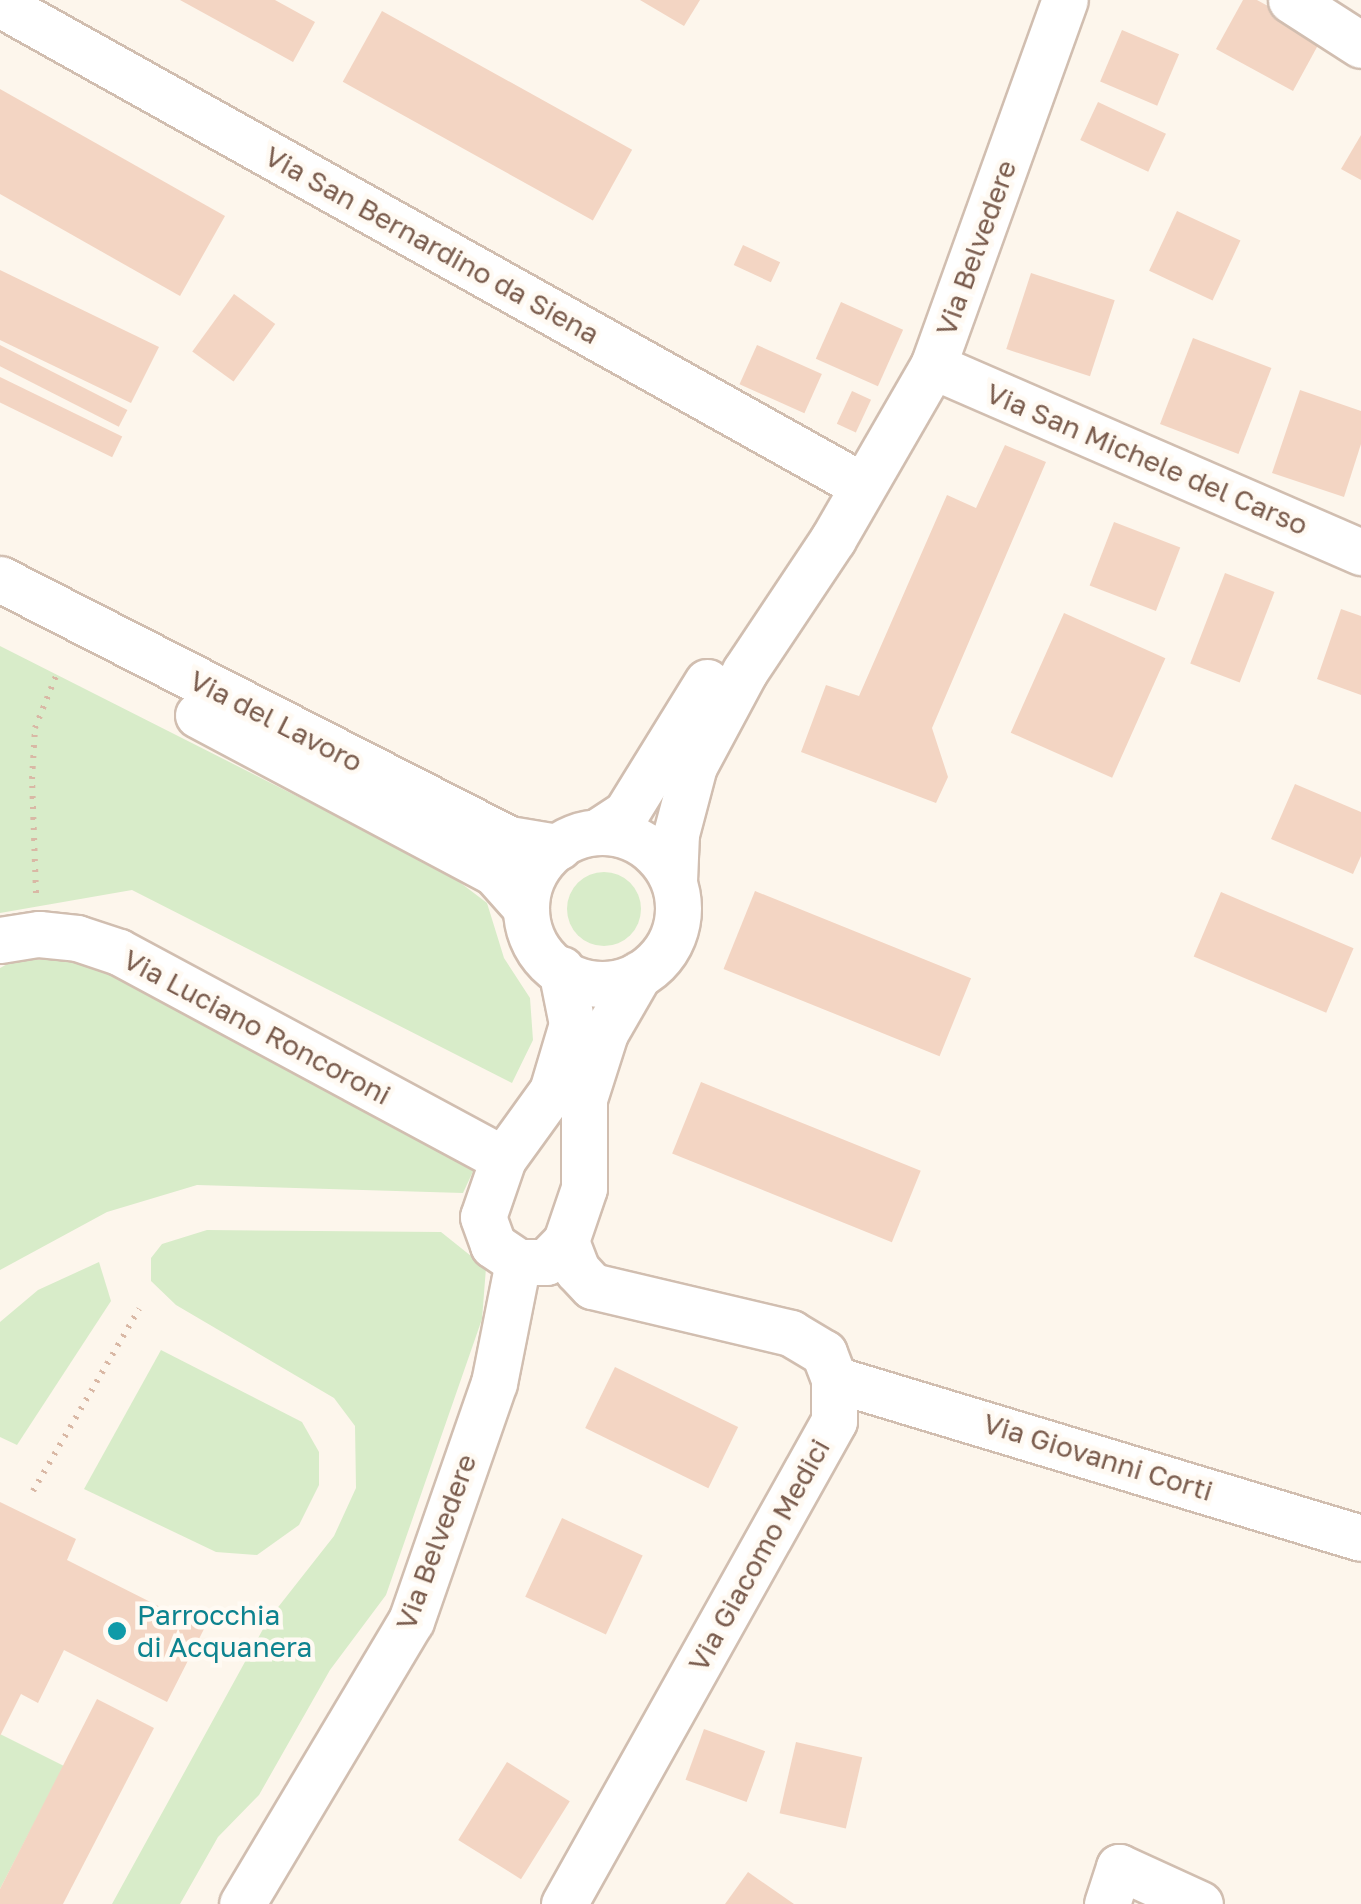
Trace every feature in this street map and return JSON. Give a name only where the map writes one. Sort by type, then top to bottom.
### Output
[{"type":"street","name":"Via Belvedere","points":[[674,880],[676,834],[694,766],[745,672],[798,594],[933,366],[1065,0]]},
{"type":"street","points":[[1290,0],[1361,45]]},
{"type":"street","name":"Via San Bernardino da Siena","points":[[0,4],[864,486]]},
{"type":"street","name":"Via San Michele del Carso","points":[[933,366],[1361,552]]},
{"type":"street","name":"Via Belvedere","points":[[578,839],[626,813],[767,588],[811,536],[864,486]]},
{"type":"street","name":"Via del Lavoro","points":[[0,579],[508,840],[578,839]]},
{"type":"street","name":"Via del Lavoro","points":[[0,611],[495,874],[526,908]]},
{"type":"street","points":[[629,836],[654,851],[674,880],[679,908],[673,939],[654,965],[639,974],[605,984],[576,980],[546,960],[530,935],[526,908],[531,880],[544,858],[578,839],[629,836]]},
{"type":"street","name":"Via Luciano Roncoroni","points":[[20,937],[77,938],[119,952],[512,1146]]},
{"type":"street","points":[[561,970],[572,1024],[552,1091],[512,1146],[483,1216],[492,1245],[518,1262],[546,1262],[566,1241],[584,1188],[584,1099],[605,1033],[639,974]]},
{"type":"street","points":[[512,1146],[549,1125],[569,1132],[587,1155]]},
{"type":"street","points":[[566,1241],[577,1270],[592,1286],[791,1333],[824,1353],[834,1378]]},
{"type":"street","name":"Via Belvedere","points":[[242,1904],[411,1621],[494,1383],[518,1262]]},
{"type":"street","name":"Via Giovanni Corti","points":[[834,1378],[1361,1538]]},
{"type":"street","name":"Via Giacomo Medici","points":[[564,1904],[834,1421],[834,1378]]},
{"type":"street","points":[[1107,1904],[1120,1867],[1200,1904]]},
{"type":"path","points":[[20,937],[35,728],[58,672]]},
{"type":"path","points":[[33,1491],[140,1309]]},
{"type":"green space","points":[[0,646],[445,871],[487,903],[504,958],[530,998],[533,1040],[512,1083],[132,890],[0,913]]},
{"type":"green space","points":[[604,872],[630,883],[641,909],[630,935],[604,946],[578,935],[567,909],[578,883]]},
{"type":"green space","points":[[15,960],[77,960],[127,976],[476,1165],[463,1193],[197,1185],[107,1212],[0,1270],[0,968]]},
{"type":"green space","points":[[207,1230],[441,1232],[486,1268],[482,1319],[386,1595],[330,1670],[259,1795],[218,1837],[180,1904],[112,1904],[268,1620],[334,1536],[356,1488],[355,1426],[334,1398],[176,1305],[151,1281],[151,1258],[162,1244]]},
{"type":"green space","points":[[99,1262],[111,1301],[17,1445],[0,1437],[0,1322],[38,1290]]},
{"type":"green space","points":[[161,1350],[302,1422],[319,1452],[319,1485],[299,1525],[257,1555],[216,1552],[84,1489]]},
{"type":"green space","points":[[0,1734],[64,1766],[0,1889]]},
{"type":"building","points":[[180,0],[275,0],[315,22],[293,62]]},
{"type":"building","points":[[640,0],[700,0],[684,26]]},
{"type":"building","points":[[1243,0],[1257,0],[1323,36],[1293,91],[1216,49]]},
{"type":"building","points":[[382,11],[632,150],[593,220],[343,82]]},
{"type":"building","points":[[1122,30],[1179,54],[1157,106],[1100,82]]},
{"type":"building","points":[[0,89],[225,216],[180,296],[0,194]]},
{"type":"building","points":[[1098,102],[1166,134],[1148,172],[1080,140]]},
{"type":"building","points":[[1361,135],[1361,180],[1341,169]]},
{"type":"building","points":[[1177,211],[1240,241],[1213,300],[1149,271]]},
{"type":"building","points":[[743,245],[780,262],[771,282],[734,265]]},
{"type":"building","points":[[0,270],[159,347],[131,403],[0,340]]},
{"type":"building","points":[[1031,273],[1115,300],[1090,376],[1006,349]]},
{"type":"building","points":[[234,294],[275,324],[234,381],[192,351]]},
{"type":"building","points":[[841,302],[903,330],[878,386],[816,359]]},
{"type":"building","points":[[1193,338],[1271,368],[1238,454],[1160,424]]},
{"type":"building","points":[[0,345],[127,410],[119,427],[0,366]]},
{"type":"building","points":[[757,345],[822,374],[804,413],[740,384]]},
{"type":"building","points":[[0,377],[122,437],[112,457],[0,403]]},
{"type":"building","points":[[1300,390],[1361,411],[1361,444],[1344,497],[1272,473]]},
{"type":"building","points":[[852,391],[871,400],[856,433],[837,424]]},
{"type":"building","points":[[1005,445],[1046,462],[932,728],[948,777],[936,803],[801,752],[826,685],[859,696],[947,495],[976,508]]},
{"type":"building","points":[[1114,522],[1180,547],[1156,611],[1090,585]]},
{"type":"building","points":[[1225,573],[1274,592],[1240,683],[1190,664]]},
{"type":"building","points":[[1341,609],[1361,616],[1361,695],[1317,679]]},
{"type":"building","points":[[1064,613],[1165,658],[1112,778],[1011,733]]},
{"type":"building","points":[[1295,784],[1361,812],[1361,856],[1353,874],[1271,839]]},
{"type":"building","points":[[755,891],[971,978],[940,1056],[724,969]]},
{"type":"building","points":[[1221,892],[1354,948],[1326,1013],[1194,956]]},
{"type":"building","points":[[701,1082],[921,1171],[892,1242],[672,1153]]},
{"type":"building","points":[[615,1367],[738,1427],[708,1488],[585,1428]]},
{"type":"building","points":[[0,1502],[76,1539],[67,1560],[204,1629],[167,1702],[64,1650],[38,1703],[21,1694],[0,1736]]},
{"type":"building","points":[[562,1518],[643,1556],[606,1634],[525,1597]]},
{"type":"building","points":[[97,1699],[154,1728],[63,1904],[0,1904],[0,1889]]},
{"type":"building","points":[[704,1729],[765,1751],[747,1802],[686,1780]]},
{"type":"building","points":[[796,1742],[862,1757],[846,1828],[780,1813]]},
{"type":"building","points":[[507,1762],[570,1801],[521,1879],[458,1840]]},
{"type":"building","points":[[748,1872],[794,1904],[725,1904]]},
{"type":"place","name":"Parrocchia di Acquanera","points":[[117,1631]]}]
